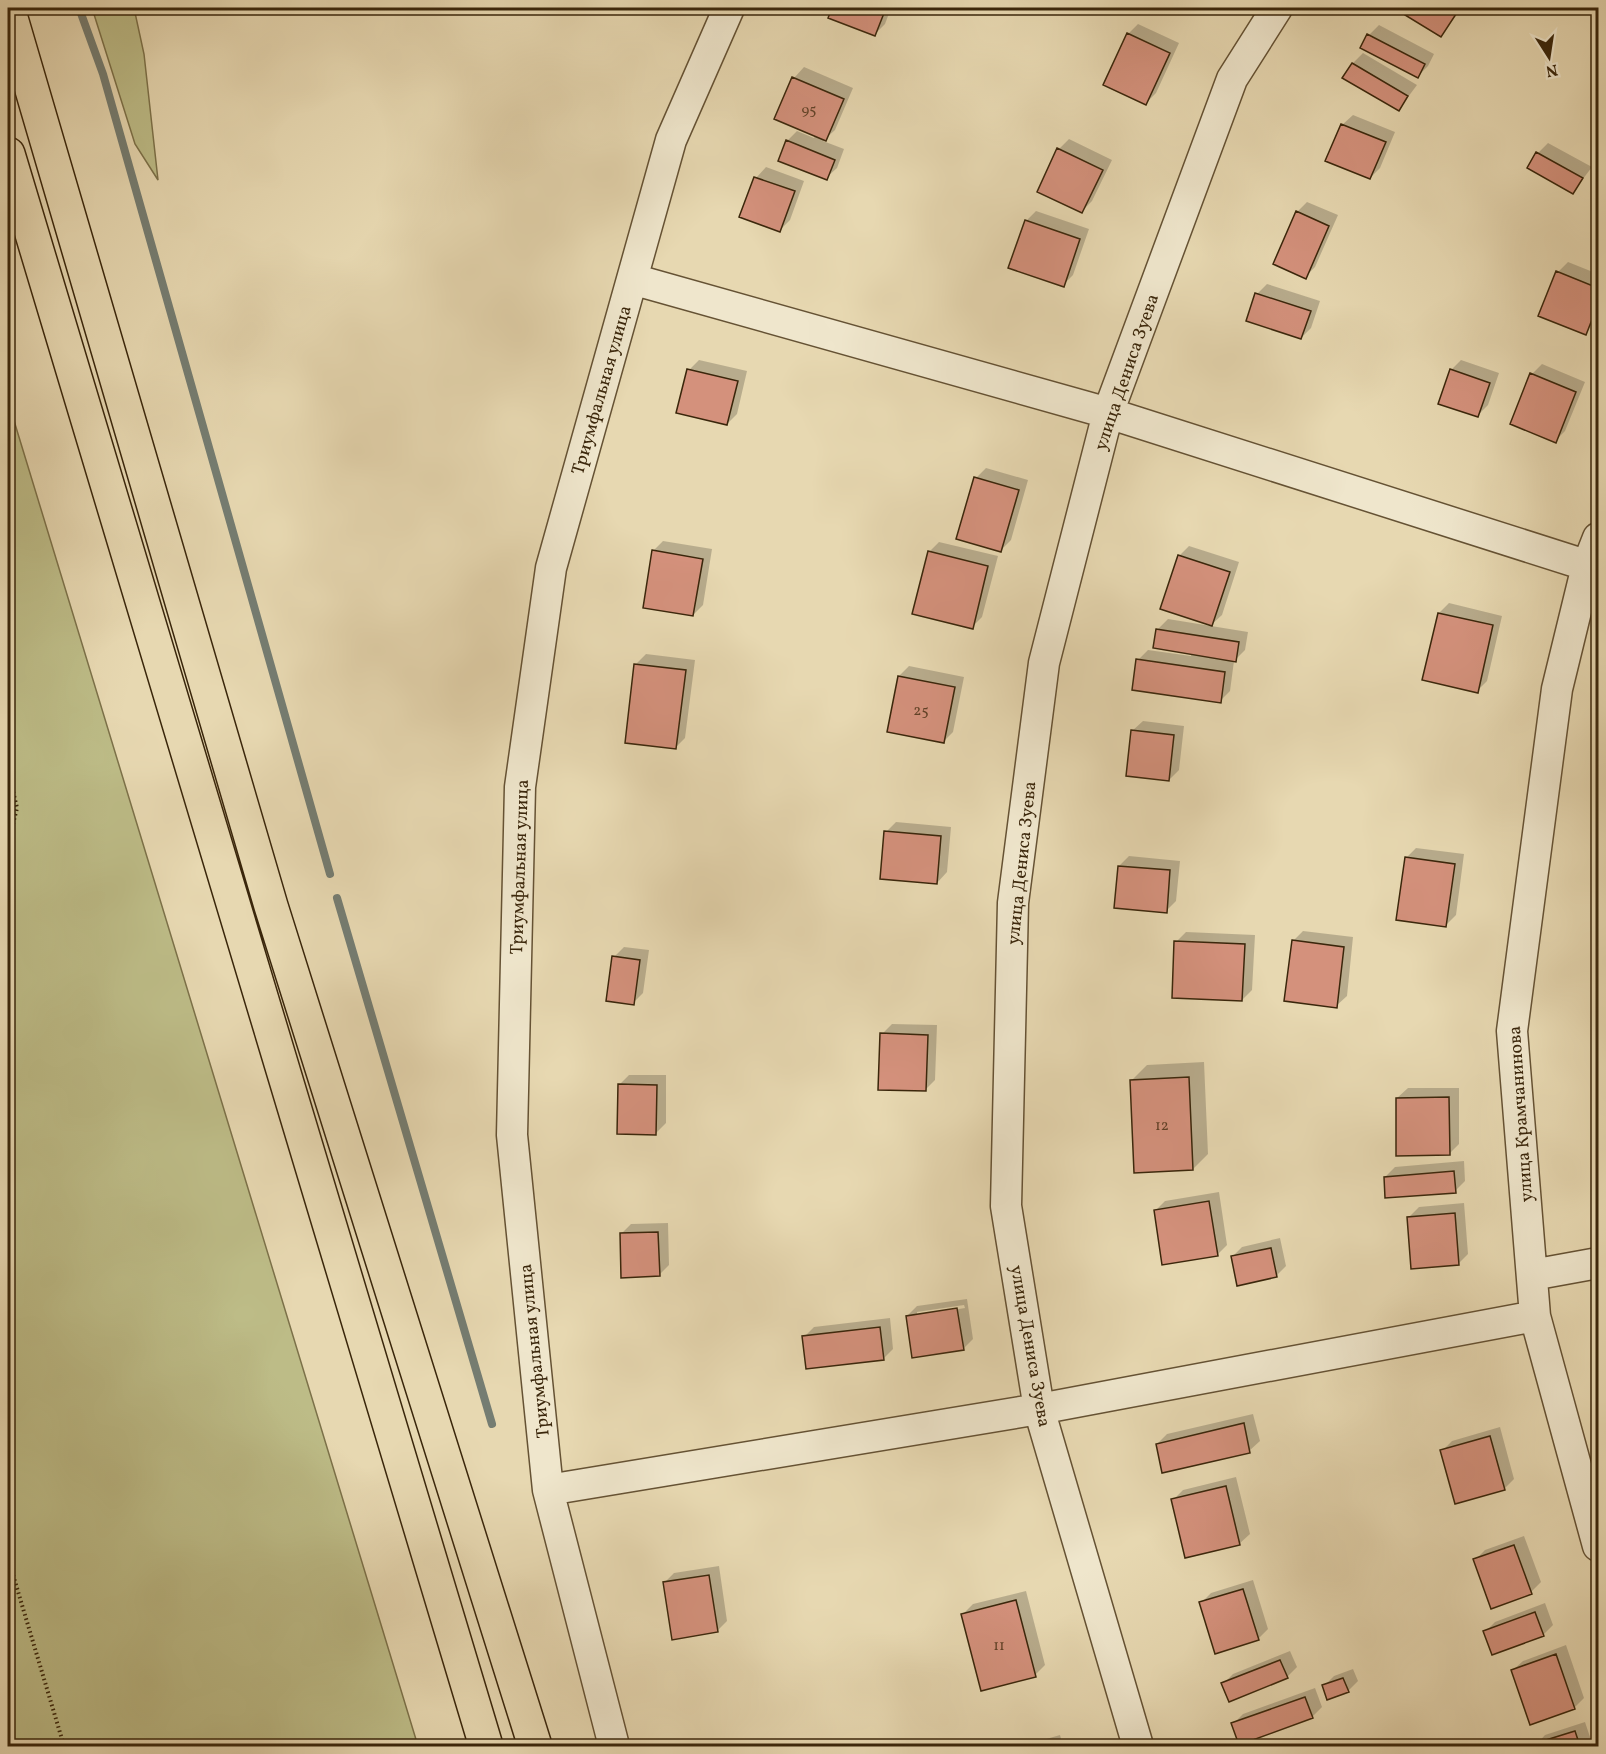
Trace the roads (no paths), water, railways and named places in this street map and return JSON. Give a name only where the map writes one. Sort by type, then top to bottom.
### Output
[{"type":"main road","points":[[8,8],[271,906],[535,1746]]},
{"type":"main road","points":[[8,154],[486,1746]]},
{"type":"street","name":"Триумфальная улица","points":[[614,1746],[548,1490],[512,1135],[520,787],[551,568],[671,140],[729,8]]},
{"type":"street","name":"улица Дениса Зуева","points":[[1138,1746],[1039,1409],[1006,1206],[1013,903],[1044,663],[1108,413],[1232,79],[1277,8]]},
{"type":"street","points":[[632,279],[1108,413],[1593,568]]},
{"type":"street","name":"улица Крамчанинова","points":[[1599,538],[1593,568],[1557,689],[1512,1031],[1535,1316],[1599,1546]]},
{"type":"street","points":[[1532,1275],[1599,1263]]},
{"type":"street","points":[[548,1490],[1039,1409],[1535,1316]]},
{"type":"waterway","points":[[79,8],[103,74],[330,874]]},
{"type":"waterway","points":[[337,898],[492,1424]]}]
